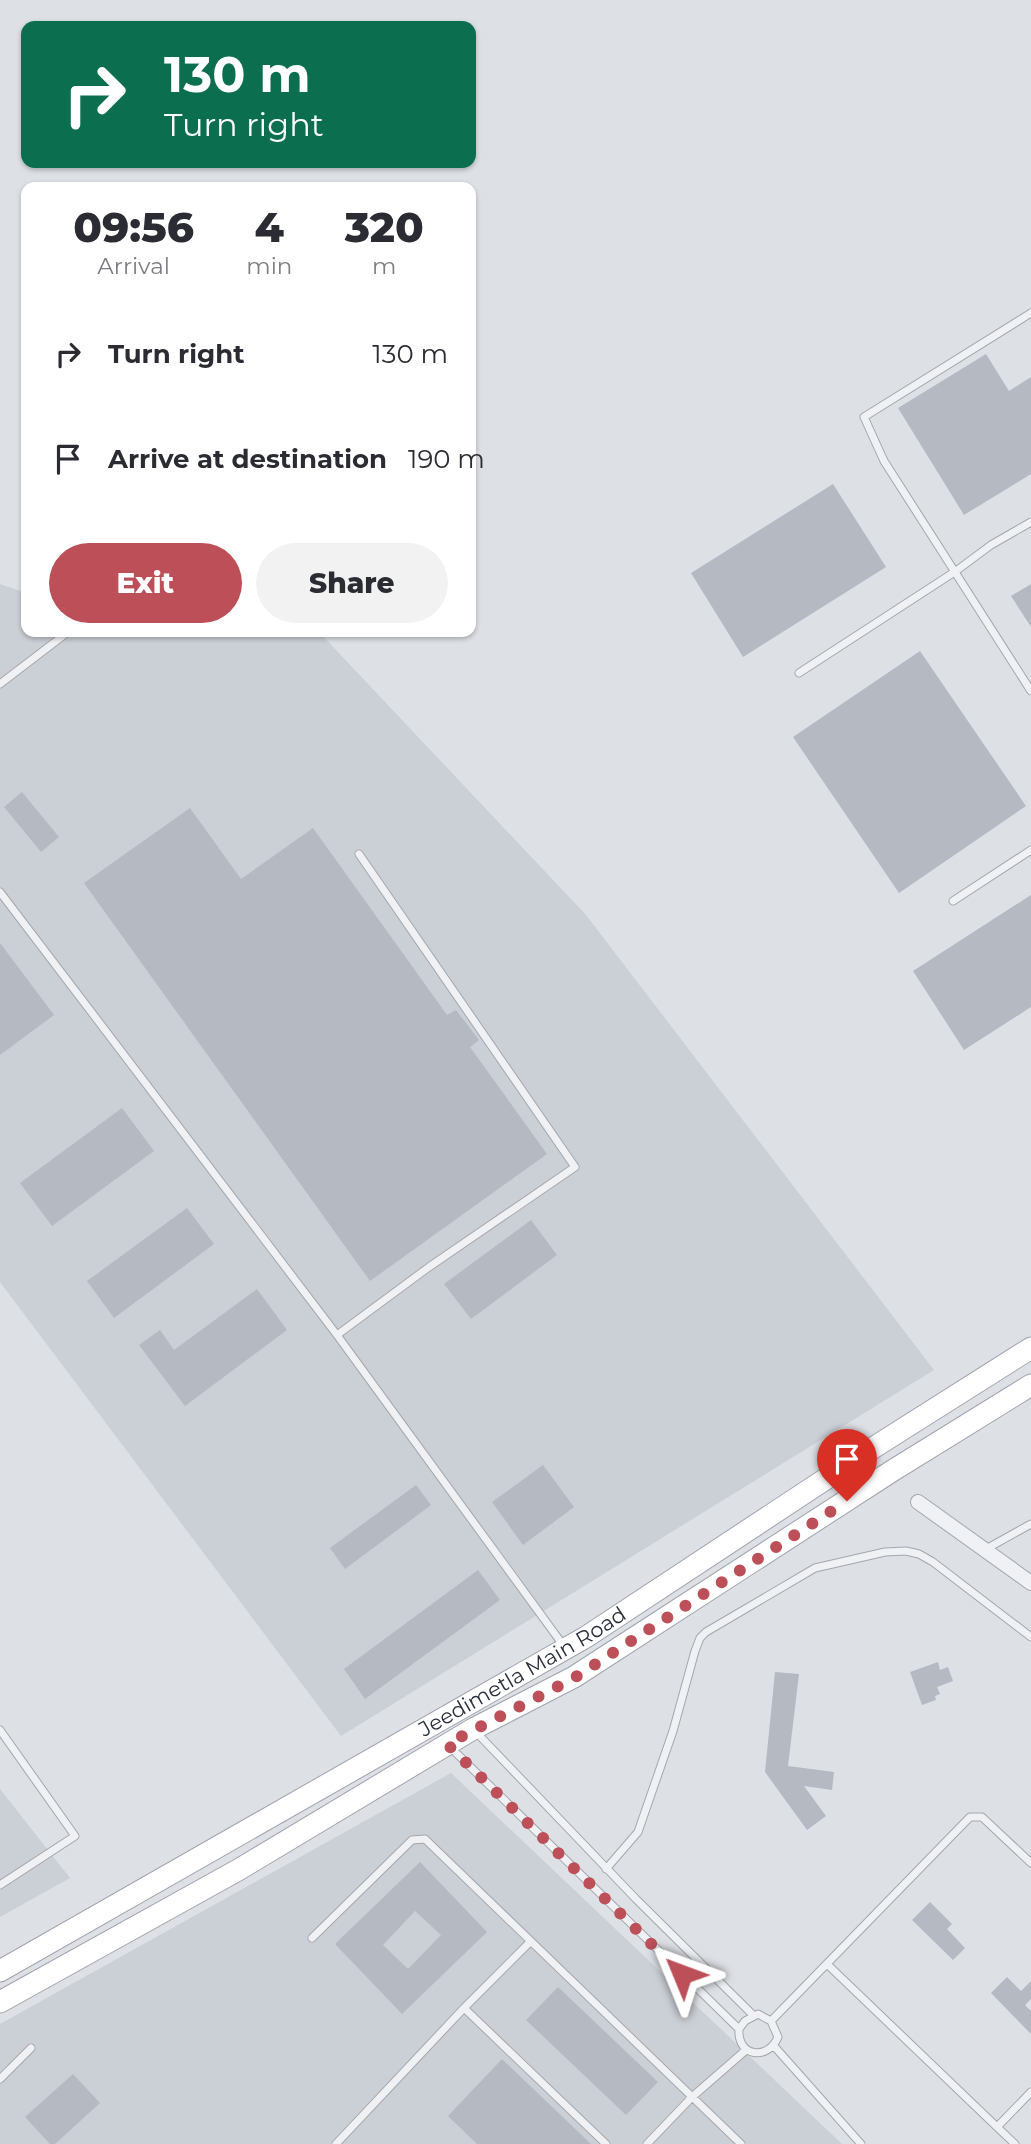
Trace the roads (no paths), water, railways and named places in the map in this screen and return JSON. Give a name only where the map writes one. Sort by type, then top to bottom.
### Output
[{"type":"main road","name":"Jeedimetla Main Road","points":[[0,1971],[565,1649],[1031,1348]]},
{"type":"main road","name":"Jeedimetla Main Road","points":[[0,2002],[238,1870],[473,1729],[574,1678],[892,1471],[1031,1385]]},
{"type":"main road","points":[[98,1917],[112,1940]]},
{"type":"street","points":[[918,1502],[1031,1583]]},
{"type":"lane","points":[[1031,313],[864,417],[884,461],[1031,691]]},
{"type":"lane","points":[[799,673],[956,571],[991,545],[1031,522]]},
{"type":"lane","points":[[0,684],[61,637]]},
{"type":"lane","points":[[953,901],[1031,850]]},
{"type":"lane","points":[[337,1335],[429,1267],[575,1167],[359,854]]},
{"type":"lane","points":[[0,892],[337,1335],[565,1649]]},
{"type":"lane","points":[[985,1550],[1031,1524]]},
{"type":"lane","points":[[607,1869],[638,1832],[652,1796],[700,1638],[753,1602],[815,1568],[885,1552],[906,1551],[919,1554],[1031,1637]]},
{"type":"lane","points":[[473,1729],[607,1869],[753,2015]]},
{"type":"lane","points":[[0,1730],[75,1836],[0,1885]]},
{"type":"lane","points":[[447,1744],[739,2029],[741,2043],[746,2050],[766,2052],[774,2046],[778,2037],[771,2021],[758,2014],[753,2015],[739,2029]]},
{"type":"lane","points":[[771,2021],[970,1817],[982,1817],[1031,1863]]},
{"type":"lane","points":[[312,1938],[412,1840],[425,1839],[741,2144]]},
{"type":"lane","points":[[336,2144],[530,1942]]},
{"type":"lane","points":[[828,1965],[1015,2144]]},
{"type":"lane","points":[[464,2008],[606,2144]]},
{"type":"lane","points":[[774,2046],[861,2144]]},
{"type":"lane","points":[[0,2079],[31,2048]]},
{"type":"lane","points":[[647,2144],[692,2097],[746,2050]]},
{"type":"lane","points":[[997,2127],[1031,2092]]}]
